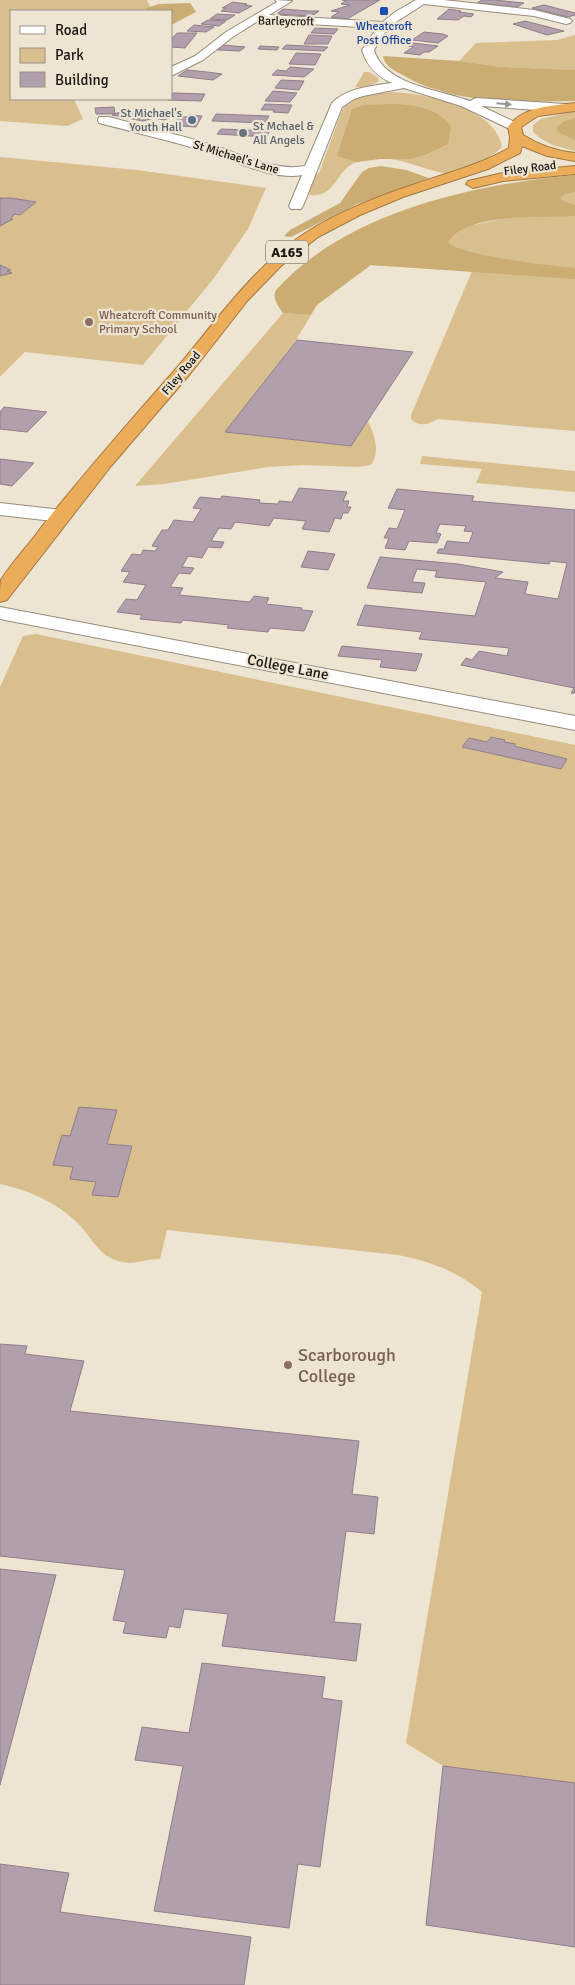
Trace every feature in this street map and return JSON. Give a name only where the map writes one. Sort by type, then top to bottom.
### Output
[{"type":"highway","name":"Filey Road","points":[[0,596],[104,462],[185,369],[246,293],[269,268],[291,249],[355,212],[498,161],[515,150],[515,132],[518,121],[523,117],[570,107]]},
{"type":"highway","name":"Filey Road","points":[[515,132],[527,144],[543,151],[575,158]]},
{"type":"highway","name":"Filey Road","points":[[427,185],[514,169],[575,163]]},
{"type":"highway","points":[[185,369],[225,339],[278,276],[310,245],[345,227],[381,210],[428,194],[504,177],[575,170]]},
{"type":"street","points":[[256,18],[287,1],[280,0]]},
{"type":"street","points":[[424,0],[534,13],[566,21]]},
{"type":"street","name":"Filey Road","points":[[424,0],[398,14],[385,25],[376,34],[370,45],[368,56],[378,68],[406,84],[486,112],[515,132]]},
{"type":"street","name":"Barleycroft","points":[[172,72],[199,58],[230,34],[256,18],[385,25]]},
{"type":"street","name":"Filey Road","points":[[310,169],[340,100],[357,93],[406,84]]},
{"type":"street","name":"Filey Road","points":[[455,100],[570,107]]},
{"type":"street","name":"St Michael's Lane","points":[[104,120],[206,147],[278,171],[295,172],[310,169]]},
{"type":"street","points":[[296,206],[310,169]]},
{"type":"street","points":[[0,509],[62,516]]},
{"type":"street","name":"College Lane","points":[[0,613],[575,723]]},
{"type":"green space","points":[[0,0],[147,0],[152,10],[10,10],[10,100],[74,100],[83,119],[67,126],[0,121]]},
{"type":"green space","points":[[575,35],[575,70],[502,67],[459,61],[476,43],[557,40]]},
{"type":"green space","points":[[364,72],[369,72],[379,78],[378,82],[363,88],[355,87]]},
{"type":"green space","points":[[392,92],[440,100],[457,105],[473,113],[487,122],[497,133],[502,147],[491,156],[474,165],[449,173],[392,159],[370,159],[357,162],[350,165],[330,189],[324,193],[316,195],[305,194],[314,175],[319,173],[343,108],[360,97]]},
{"type":"green space","points":[[575,111],[575,151],[547,142],[533,132],[533,125],[541,119]]},
{"type":"green space","points":[[0,157],[137,170],[266,188],[248,229],[214,278],[143,365],[25,352],[0,377]]},
{"type":"green space","points":[[575,189],[575,431],[438,419],[424,424],[414,422],[411,419],[411,415],[472,271],[371,265],[438,232],[538,212],[546,195]]},
{"type":"green space","points":[[283,313],[311,315],[296,340],[226,432],[351,446],[368,421],[376,449],[371,465],[357,467],[304,465],[268,467],[164,484],[135,486]]},
{"type":"green space","points":[[422,456],[575,471],[575,492],[476,483],[482,469],[420,464]]},
{"type":"green space","points":[[36,634],[575,745],[575,1783],[443,1766],[406,1743],[482,1292],[463,1278],[442,1268],[421,1260],[398,1255],[167,1230],[160,1259],[131,1263],[122,1262],[113,1259],[100,1250],[79,1224],[56,1206],[29,1192],[0,1184],[0,687],[23,636]]},
{"type":"shaded area","points":[[190,3],[196,12],[172,24],[172,10],[144,10],[159,4]]},
{"type":"shaded area","points":[[383,56],[459,61],[502,67],[575,70],[575,101],[508,101],[463,96],[421,84],[395,71],[387,65]]},
{"type":"shaded area","points":[[391,104],[416,106],[440,115],[451,127],[448,144],[425,155],[410,159],[380,159],[357,162],[337,156],[352,109],[364,105]]},
{"type":"shaded area","points":[[575,118],[575,140],[558,132],[557,127],[563,122]]},
{"type":"shaded area","points":[[381,166],[406,170],[429,178],[357,204],[291,237],[284,236],[290,230],[340,203],[362,172],[369,168]]},
{"type":"shaded area","points":[[575,175],[575,192],[565,194],[560,198],[565,202],[575,205],[575,216],[506,218],[488,221],[457,232],[448,242],[456,247],[487,256],[575,268],[575,279],[371,265],[317,305],[311,315],[283,313],[276,302],[276,290],[305,263],[338,240],[375,222],[414,207],[455,195],[536,179]]},
{"type":"building","points":[[342,0],[380,0],[347,19],[331,17],[339,12],[331,11],[350,5],[341,4],[346,1]]},
{"type":"building","points":[[482,0],[524,3],[517,7],[477,3]]},
{"type":"building","points":[[233,2],[252,6],[239,13],[221,11],[227,8],[222,8]]},
{"type":"building","points":[[544,5],[575,13],[575,15],[568,17],[532,8]]},
{"type":"building","points":[[283,9],[319,11],[308,16],[277,14]]},
{"type":"building","points":[[449,9],[474,14],[471,17],[464,16],[458,20],[437,19]]},
{"type":"building","points":[[217,14],[235,15],[227,20],[210,19]]},
{"type":"building","points":[[208,20],[226,21],[219,26],[201,24]]},
{"type":"building","points":[[525,21],[564,31],[547,35],[513,24]]},
{"type":"building","points":[[194,25],[214,27],[206,32],[187,31]]},
{"type":"building","points":[[315,28],[338,29],[334,34],[311,33]]},
{"type":"building","points":[[424,32],[448,36],[438,43],[412,40]]},
{"type":"building","points":[[177,33],[197,33],[185,48],[172,47],[172,38]]},
{"type":"building","points":[[309,35],[332,36],[328,44],[304,44]]},
{"type":"building","points":[[413,43],[438,46],[420,55],[404,53],[413,47],[408,46]]},
{"type":"building","points":[[223,45],[245,47],[240,51],[218,50]]},
{"type":"building","points":[[286,45],[328,47],[324,51],[282,49]]},
{"type":"building","points":[[260,46],[279,47],[277,50],[258,49]]},
{"type":"building","points":[[296,53],[321,54],[315,65],[289,64]]},
{"type":"building","points":[[290,67],[314,69],[304,77],[272,75],[277,70],[286,71]]},
{"type":"building","points":[[187,70],[222,74],[213,80],[178,76]]},
{"type":"building","points":[[281,80],[304,81],[299,90],[275,88]]},
{"type":"building","points":[[273,91],[297,93],[290,102],[265,101]]},
{"type":"building","points":[[173,93],[205,94],[201,101],[168,100],[172,100]]},
{"type":"building","points":[[265,104],[292,105],[288,113],[261,110]]},
{"type":"building","points":[[114,107],[115,114],[96,114],[95,108]]},
{"type":"building","points":[[125,110],[133,112],[141,110],[174,116],[164,120],[154,118],[143,121],[112,115]]},
{"type":"building","points":[[216,114],[269,116],[265,123],[212,121]]},
{"type":"building","points":[[189,115],[202,116],[196,127],[180,126],[182,123],[176,122],[179,117],[188,117]]},
{"type":"building","name":"St Mchael & All Angels","points":[[221,129],[270,131],[266,137],[217,134]]},
{"type":"building","points":[[0,198],[36,202],[20,215],[15,214],[10,219],[13,219],[0,226]]},
{"type":"building","points":[[0,265],[11,270],[7,271],[12,273],[0,276]]},
{"type":"building","points":[[297,340],[413,352],[351,446],[225,432]]},
{"type":"building","points":[[4,407],[47,412],[27,432],[0,429],[0,412]]},
{"type":"building","points":[[0,459],[34,463],[12,486],[0,484]]},
{"type":"building","points":[[299,488],[347,492],[343,501],[349,501],[347,507],[351,507],[348,513],[343,513],[341,519],[335,518],[329,532],[302,529],[306,521],[274,518],[269,526],[235,522],[231,529],[219,528],[211,541],[224,542],[221,548],[208,547],[202,558],[188,556],[182,567],[194,568],[190,574],[179,573],[170,587],[183,588],[179,595],[250,602],[254,596],[269,598],[266,604],[313,611],[304,631],[270,628],[268,632],[227,628],[229,625],[183,620],[181,623],[140,619],[142,615],[117,612],[126,599],[137,600],[146,585],[123,582],[130,572],[121,571],[132,554],[141,555],[143,550],[155,551],[158,547],[152,546],[162,530],[168,530],[174,520],[193,522],[201,509],[193,508],[200,497],[220,499],[222,496],[260,500],[259,503],[278,504],[279,501],[292,502]]},
{"type":"building","points":[[397,489],[474,496],[472,501],[575,510],[575,693],[571,693],[574,688],[461,665],[466,658],[472,660],[479,651],[507,656],[509,648],[419,639],[422,632],[357,625],[365,605],[475,616],[486,582],[435,577],[437,571],[417,569],[412,582],[425,583],[422,593],[367,588],[380,557],[458,564],[503,572],[495,578],[528,582],[525,594],[558,599],[567,563],[550,561],[549,564],[437,553],[439,549],[444,549],[447,541],[469,543],[473,532],[464,531],[466,526],[440,524],[436,533],[441,534],[437,543],[409,541],[405,550],[385,548],[389,538],[384,538],[389,528],[397,529],[405,510],[388,508]]},
{"type":"building","points":[[308,551],[335,554],[328,570],[301,567]]},
{"type":"building","points":[[342,646],[422,654],[416,671],[380,667],[382,660],[338,656]]},
{"type":"building","points":[[491,737],[516,744],[514,746],[567,759],[561,769],[462,747],[469,738],[487,742]]},
{"type":"building","points":[[79,1107],[117,1110],[107,1144],[132,1146],[118,1197],[92,1195],[96,1182],[70,1179],[73,1167],[53,1165],[62,1135],[70,1136]]},
{"type":"building","points":[[0,1344],[27,1346],[25,1354],[84,1361],[70,1411],[359,1441],[352,1494],[378,1497],[374,1534],[346,1531],[334,1622],[361,1624],[356,1661],[222,1646],[228,1614],[184,1609],[180,1628],[169,1626],[166,1638],[123,1633],[126,1622],[113,1620],[125,1570],[0,1556]]},
{"type":"building","points":[[0,1569],[56,1575],[0,1785]]},
{"type":"building","points":[[202,1663],[325,1677],[322,1698],[342,1701],[320,1867],[298,1864],[289,1928],[154,1911],[183,1766],[135,1760],[142,1727],[189,1733]]},
{"type":"building","points":[[443,1766],[575,1783],[575,1947],[426,1925]]},
{"type":"building","points":[[0,1864],[69,1873],[60,1912],[251,1937],[244,1985],[0,1985]]},
{"type":"place","name":"Wheatcroft Post Office","points":[[384,11]]},
{"type":"place","name":"St Michael's Youth Hall","points":[[192,120]]},
{"type":"place","name":"St Mchael & All Angels","points":[[243,133]]},
{"type":"place","name":"Wheatcroft Community Primary School","points":[[89,322]]},
{"type":"place","name":"Scarborough College","points":[[288,1365]]}]
